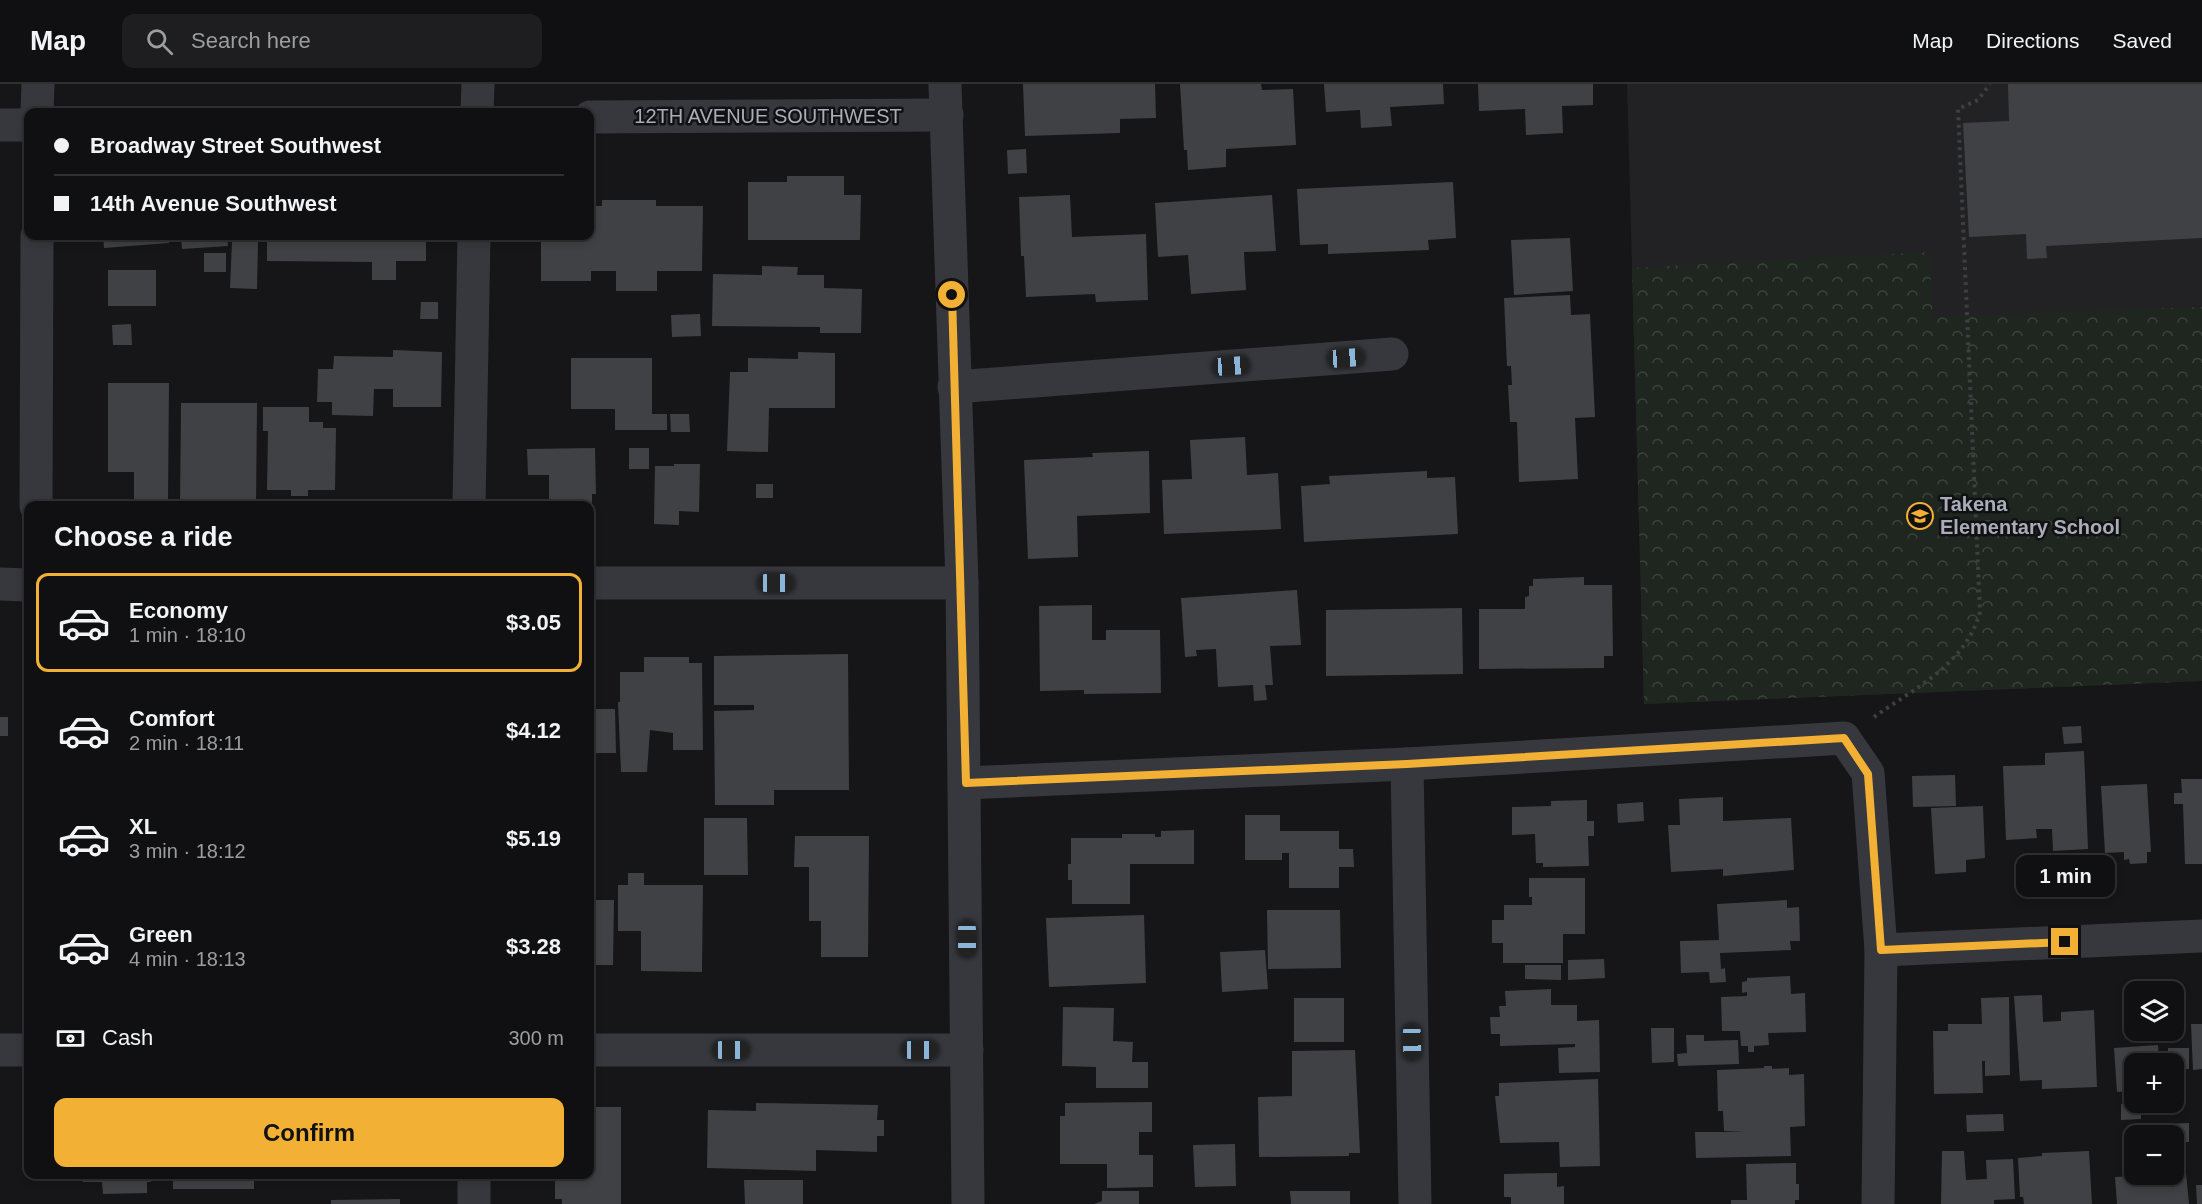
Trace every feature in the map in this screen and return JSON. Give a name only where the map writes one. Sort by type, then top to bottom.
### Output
[{"type":"street","points":[[37,108],[38,84]]},
{"type":"street","points":[[477,108],[478,84]]},
{"type":"street","points":[[946,100],[962,583],[966,783],[968,1204]]},
{"type":"street","name":"12TH AVENUE SOUTHWEST","points":[[594,117],[946,100]]},
{"type":"street","points":[[0,125],[24,125]]},
{"type":"street","points":[[36,501],[37,240]]},
{"type":"street","points":[[469,501],[474,240]]},
{"type":"street","points":[[954,387],[1392,354]]},
{"type":"street","points":[[594,583],[962,583]]},
{"type":"street","points":[[0,584],[24,585]]},
{"type":"street","points":[[966,783],[1407,764],[1844,738],[1868,774],[1881,950],[1878,1204]]},
{"type":"street","points":[[1407,764],[1415,1204]]},
{"type":"street","points":[[1881,950],[2202,936]]},
{"type":"street","points":[[0,1050],[24,1050]]},
{"type":"street","points":[[594,1050],[967,1050]]},
{"type":"street","points":[[474,1179],[474,1204]]},
{"type":"path","points":[[1844,738],[1946,667],[1975,632],[1980,612],[1958,109],[1978,100],[1990,84]]},
{"type":"shaded area","name":"Takena Elementary School","points":[[1627,84],[2202,84],[2202,681],[1644,704]]},
{"type":"green space","name":"Takena Elementary School","points":[[1929,252],[1933,317],[2202,307],[2202,681],[1644,704],[1632,268]]},
{"type":"building","points":[[1023,84],[1155,84],[1156,118],[1120,119],[1120,133],[1025,136]]},
{"type":"building","points":[[1180,84],[1261,84],[1262,90],[1293,89],[1296,145],[1226,149],[1226,167],[1188,170],[1187,150],[1184,150]]},
{"type":"building","points":[[1324,84],[1443,84],[1444,104],[1390,107],[1392,126],[1361,128],[1360,110],[1326,112]]},
{"type":"building","points":[[1478,84],[1593,84],[1593,105],[1562,106],[1563,133],[1526,135],[1525,109],[1479,111]]},
{"type":"building","points":[[2008,84],[2202,84],[2202,238],[2046,246],[2047,258],[2027,259],[2026,234],[1969,237],[1963,123],[2009,121]]},
{"type":"building","points":[[1026,149],[1027,173],[1008,174],[1007,150]]},
{"type":"building","points":[[787,176],[844,176],[844,195],[861,195],[860,240],[748,240],[748,182],[787,182]]},
{"type":"building","points":[[1453,182],[1456,238],[1428,240],[1429,250],[1328,254],[1328,244],[1300,245],[1297,189]]},
{"type":"building","points":[[1070,195],[1072,237],[1146,234],[1148,300],[1096,302],[1095,294],[1026,297],[1024,256],[1021,256],[1019,197]]},
{"type":"building","points":[[1272,195],[1276,251],[1244,252],[1246,290],[1191,294],[1188,255],[1158,257],[1155,203]]},
{"type":"building","points":[[602,200],[656,200],[656,206],[703,206],[702,271],[657,271],[657,291],[616,291],[616,271],[591,271],[591,281],[541,281],[541,240],[594,240],[594,206],[602,206]]},
{"type":"building","points":[[1570,238],[1573,291],[1514,295],[1511,240]]},
{"type":"building","points":[[103,240],[169,240],[169,243],[104,248]]},
{"type":"building","points":[[181,240],[227,240],[228,246],[182,249]]},
{"type":"building","points":[[267,240],[426,240],[426,261],[396,261],[396,280],[372,280],[372,262],[267,261]]},
{"type":"building","points":[[232,241],[258,242],[257,289],[230,288]]},
{"type":"building","points":[[204,253],[226,253],[226,272],[204,272]]},
{"type":"building","points":[[762,266],[798,267],[797,275],[824,275],[824,288],[862,289],[861,333],[820,333],[820,327],[712,326],[713,274],[762,275]]},
{"type":"building","points":[[108,270],[156,270],[156,306],[108,306]]},
{"type":"building","points":[[1570,295],[1571,315],[1590,314],[1595,417],[1575,418],[1578,479],[1519,482],[1517,422],[1510,422],[1508,385],[1512,385],[1511,366],[1507,366],[1504,298]]},
{"type":"building","points":[[421,302],[438,302],[438,319],[420,319]]},
{"type":"building","points":[[700,314],[701,336],[672,337],[671,315]]},
{"type":"building","points":[[131,324],[132,345],[113,345],[112,325]]},
{"type":"building","points":[[393,350],[442,352],[441,407],[393,407],[393,389],[374,389],[373,416],[332,415],[332,402],[317,402],[318,369],[333,369],[334,356],[393,357]]},
{"type":"building","points":[[798,352],[835,353],[835,408],[769,408],[768,452],[727,451],[730,372],[748,372],[748,358],[798,359]]},
{"type":"building","points":[[571,358],[652,358],[652,414],[667,414],[667,430],[615,430],[615,409],[571,409]]},
{"type":"building","points":[[108,383],[169,383],[168,501],[134,500],[134,472],[108,472]]},
{"type":"building","points":[[181,403],[257,403],[256,501],[180,501]]},
{"type":"building","points":[[263,407],[309,407],[309,422],[323,422],[323,428],[336,428],[335,490],[308,490],[308,496],[291,496],[291,490],[267,490],[268,431],[263,431]]},
{"type":"building","points":[[670,414],[689,414],[690,432],[671,432]]},
{"type":"building","points":[[1245,437],[1247,475],[1278,473],[1281,529],[1164,534],[1162,480],[1192,479],[1190,440]]},
{"type":"building","points":[[595,448],[596,494],[592,494],[592,501],[549,501],[549,475],[528,475],[527,449]]},
{"type":"building","points":[[629,448],[649,448],[649,469],[629,469]]},
{"type":"building","points":[[1149,451],[1150,513],[1077,516],[1078,557],[1028,559],[1024,460],[1093,457],[1092,453]]},
{"type":"building","points":[[674,464],[700,464],[699,512],[679,511],[679,525],[654,524],[655,466],[674,466]]},
{"type":"building","points":[[1427,471],[1427,478],[1455,477],[1458,534],[1304,542],[1301,486],[1330,484],[1329,476]]},
{"type":"building","points":[[756,484],[773,484],[773,498],[756,498]]},
{"type":"building","points":[[1584,577],[1584,585],[1612,585],[1613,656],[1604,656],[1604,668],[1479,669],[1479,609],[1525,609],[1525,597],[1529,596],[1529,586],[1533,586],[1533,579]]},
{"type":"building","points":[[1297,590],[1301,645],[1270,646],[1273,685],[1265,685],[1267,700],[1254,701],[1253,685],[1218,687],[1216,649],[1196,650],[1197,656],[1185,657],[1181,598]]},
{"type":"building","points":[[1092,605],[1092,640],[1106,640],[1106,630],[1160,630],[1161,693],[1084,694],[1084,690],[1040,691],[1039,606]]},
{"type":"building","points":[[1462,608],[1463,674],[1326,676],[1326,610]]},
{"type":"building","points":[[848,654],[849,790],[774,790],[774,805],[715,805],[714,711],[754,710],[754,705],[714,705],[714,656]]},
{"type":"building","points":[[644,657],[689,657],[689,663],[702,663],[703,750],[673,750],[673,733],[650,730],[647,772],[621,772],[618,702],[620,702],[620,672],[644,672]]},
{"type":"building","points":[[594,709],[615,709],[616,753],[594,753]]},
{"type":"building","points":[[0,717],[8,717],[8,736],[0,736]]},
{"type":"building","points":[[2081,726],[2082,743],[2064,744],[2062,727]]},
{"type":"building","points":[[2084,751],[2088,849],[2053,851],[2052,829],[2036,829],[2037,838],[2006,840],[2003,766],[2045,765],[2045,753]]},
{"type":"building","points":[[1955,775],[1956,806],[1913,807],[1912,776]]},
{"type":"building","points":[[2181,779],[2202,779],[2202,864],[2185,864],[2183,804],[2174,804],[2174,793],[2182,793]]},
{"type":"building","points":[[2147,784],[2151,852],[2147,852],[2147,863],[2130,864],[2129,859],[2124,860],[2124,852],[2105,853],[2101,786]]},
{"type":"building","points":[[1723,797],[1723,821],[1791,818],[1794,870],[1723,876],[1723,869],[1671,872],[1668,825],[1680,825],[1679,799]]},
{"type":"building","points":[[1587,800],[1587,821],[1594,821],[1594,836],[1588,836],[1589,866],[1543,867],[1543,863],[1536,863],[1535,834],[1512,835],[1512,807],[1551,806],[1551,801]]},
{"type":"building","points":[[1643,802],[1644,821],[1618,823],[1617,804]]},
{"type":"building","points":[[1983,806],[1985,858],[1966,860],[1966,872],[1935,874],[1931,808]]},
{"type":"building","points":[[1245,815],[1280,815],[1280,831],[1339,831],[1339,849],[1353,849],[1354,867],[1339,867],[1339,888],[1289,888],[1289,853],[1282,853],[1282,860],[1245,860]]},
{"type":"building","points":[[704,818],[747,818],[748,875],[704,875]]},
{"type":"building","points":[[1194,830],[1194,864],[1130,864],[1130,904],[1072,904],[1072,880],[1068,880],[1068,864],[1071,864],[1071,838],[1122,838],[1122,834],[1155,834],[1155,837],[1161,837],[1161,831]]},
{"type":"building","points":[[795,836],[869,836],[868,957],[821,957],[821,921],[809,921],[809,867],[794,867]]},
{"type":"building","points":[[628,873],[644,873],[644,885],[703,885],[702,972],[641,971],[641,931],[618,931],[618,885],[628,885]]},
{"type":"building","points":[[1529,878],[1585,878],[1585,934],[1563,934],[1563,963],[1503,963],[1503,943],[1492,943],[1492,920],[1504,920],[1504,905],[1532,905],[1532,897],[1529,897]]},
{"type":"building","points":[[594,900],[614,900],[613,965],[594,965]]},
{"type":"building","points":[[1787,900],[1787,908],[1799,907],[1800,941],[1790,941],[1791,950],[1720,953],[1721,969],[1725,968],[1726,982],[1710,983],[1709,972],[1681,973],[1680,941],[1719,940],[1717,904]]},
{"type":"building","points":[[1267,910],[1340,910],[1341,968],[1268,969]]},
{"type":"building","points":[[1144,915],[1146,983],[1049,987],[1046,918]]},
{"type":"building","points":[[1265,950],[1268,989],[1222,992],[1220,952]]},
{"type":"building","points":[[1604,959],[1605,978],[1568,980],[1568,960]]},
{"type":"building","points":[[1525,965],[1561,965],[1561,980],[1525,979]]},
{"type":"building","points":[[1790,976],[1791,994],[1805,993],[1806,1032],[1768,1033],[1769,1045],[1754,1046],[1754,1052],[1748,1052],[1748,1046],[1741,1046],[1740,1031],[1722,1031],[1721,997],[1747,996],[1747,992],[1742,993],[1742,982],[1747,981],[1747,978]]},
{"type":"building","points":[[1551,989],[1551,1005],[1577,1005],[1577,1021],[1599,1020],[1600,1072],[1559,1073],[1558,1048],[1575,1047],[1575,1044],[1500,1046],[1500,1034],[1491,1034],[1490,1017],[1500,1017],[1499,1006],[1506,1006],[1505,991]]},
{"type":"building","points":[[2042,995],[2043,1022],[2061,1021],[2061,1012],[2094,1010],[2097,1087],[2042,1089],[2042,1080],[2020,1081],[2014,996]]},
{"type":"building","points":[[2009,997],[2010,1075],[1985,1076],[1985,1061],[1982,1061],[1983,1093],[1934,1094],[1933,1031],[1948,1031],[1948,1024],[1982,1024],[1981,998]]},
{"type":"building","points":[[1294,998],[1344,998],[1344,1042],[1294,1042]]},
{"type":"building","points":[[1063,1007],[1114,1008],[1113,1041],[1133,1042],[1132,1062],[1148,1062],[1148,1088],[1096,1088],[1096,1067],[1062,1066]]},
{"type":"building","points":[[2191,1024],[2202,1024],[2202,1069],[2193,1070]]},
{"type":"building","points":[[1651,1028],[1674,1028],[1674,1062],[1652,1063]]},
{"type":"building","points":[[1686,1035],[1704,1035],[1704,1041],[1738,1040],[1739,1064],[1678,1066],[1677,1054],[1687,1053]]},
{"type":"building","points":[[2158,1045],[2158,1053],[2124,1053],[2124,1092],[2117,1092],[2114,1048]]},
{"type":"building","points":[[2168,1048],[2189,1048],[2189,1069],[2184,1069],[2184,1053],[2168,1053]]},
{"type":"building","points":[[1355,1050],[1360,1153],[1349,1153],[1349,1156],[1259,1157],[1258,1097],[1292,1096],[1292,1051]]},
{"type":"building","points":[[1764,1066],[1772,1066],[1772,1069],[1789,1068],[1789,1075],[1804,1074],[1805,1126],[1790,1127],[1791,1156],[1696,1158],[1695,1132],[1744,1132],[1724,1131],[1723,1111],[1718,1111],[1717,1070],[1764,1068]]},
{"type":"building","points":[[1598,1079],[1600,1166],[1560,1167],[1559,1142],[1500,1143],[1495,1096],[1499,1096],[1499,1083]]},
{"type":"building","points":[[1152,1102],[1152,1132],[1139,1132],[1139,1155],[1153,1155],[1153,1187],[1107,1188],[1107,1164],[1060,1164],[1060,1116],[1065,1116],[1065,1103]]},
{"type":"building","points":[[756,1103],[878,1105],[877,1120],[884,1120],[884,1136],[877,1136],[877,1152],[816,1150],[816,1171],[707,1168],[708,1110],[756,1111]]},
{"type":"building","points":[[2121,1104],[2124,1104],[2124,1113],[2141,1113],[2141,1119],[2121,1120]]},
{"type":"building","points":[[594,1107],[621,1107],[621,1204],[562,1204],[562,1199],[555,1199],[555,1179],[594,1179]]},
{"type":"building","points":[[2003,1114],[2004,1131],[1967,1132],[1966,1115]]},
{"type":"building","points":[[2189,1123],[2189,1142],[2184,1142],[2184,1125],[2167,1124]]},
{"type":"building","points":[[1235,1144],[1236,1186],[1195,1187],[1193,1145]]},
{"type":"building","points":[[1942,1151],[1964,1151],[1966,1180],[1987,1179],[1986,1160],[2013,1159],[2015,1199],[1994,1200],[1994,1204],[1941,1204]]},
{"type":"building","points":[[2089,1151],[2092,1204],[2024,1204],[2023,1197],[2020,1197],[2018,1158],[2042,1156],[2042,1153]]},
{"type":"building","points":[[1796,1163],[1799,1200],[1795,1200],[1795,1204],[1731,1204],[1731,1200],[1747,1200],[1746,1164]]},
{"type":"building","points":[[2184,1163],[2189,1204],[2117,1204],[2115,1177],[2124,1177],[2124,1185],[2184,1185]]},
{"type":"building","points":[[1557,1173],[1557,1187],[1564,1186],[1564,1204],[1511,1204],[1511,1197],[1504,1197],[1504,1174]]},
{"type":"building","points":[[83,1179],[151,1179],[151,1182],[147,1182],[147,1193],[103,1194],[102,1182],[83,1182]]},
{"type":"building","points":[[173,1179],[254,1179],[254,1189],[173,1189]]},
{"type":"building","points":[[744,1180],[803,1180],[803,1204],[745,1204]]},
{"type":"building","points":[[2196,1185],[2202,1185],[2202,1204],[2197,1204]]},
{"type":"building","points":[[1102,1191],[1139,1191],[1139,1204],[1094,1204],[1102,1201]]},
{"type":"building","points":[[1290,1191],[1350,1191],[1350,1204],[1291,1204]]},
{"type":"building","points":[[400,1199],[400,1204],[331,1204],[331,1200]]},
{"type":"place","name":"Takena Elementary School","points":[[1920,516]]},
{"type":"route","points":[[952,295],[966,783],[1407,764],[1844,738],[1868,774],[1881,950],[2065,942]]}]
